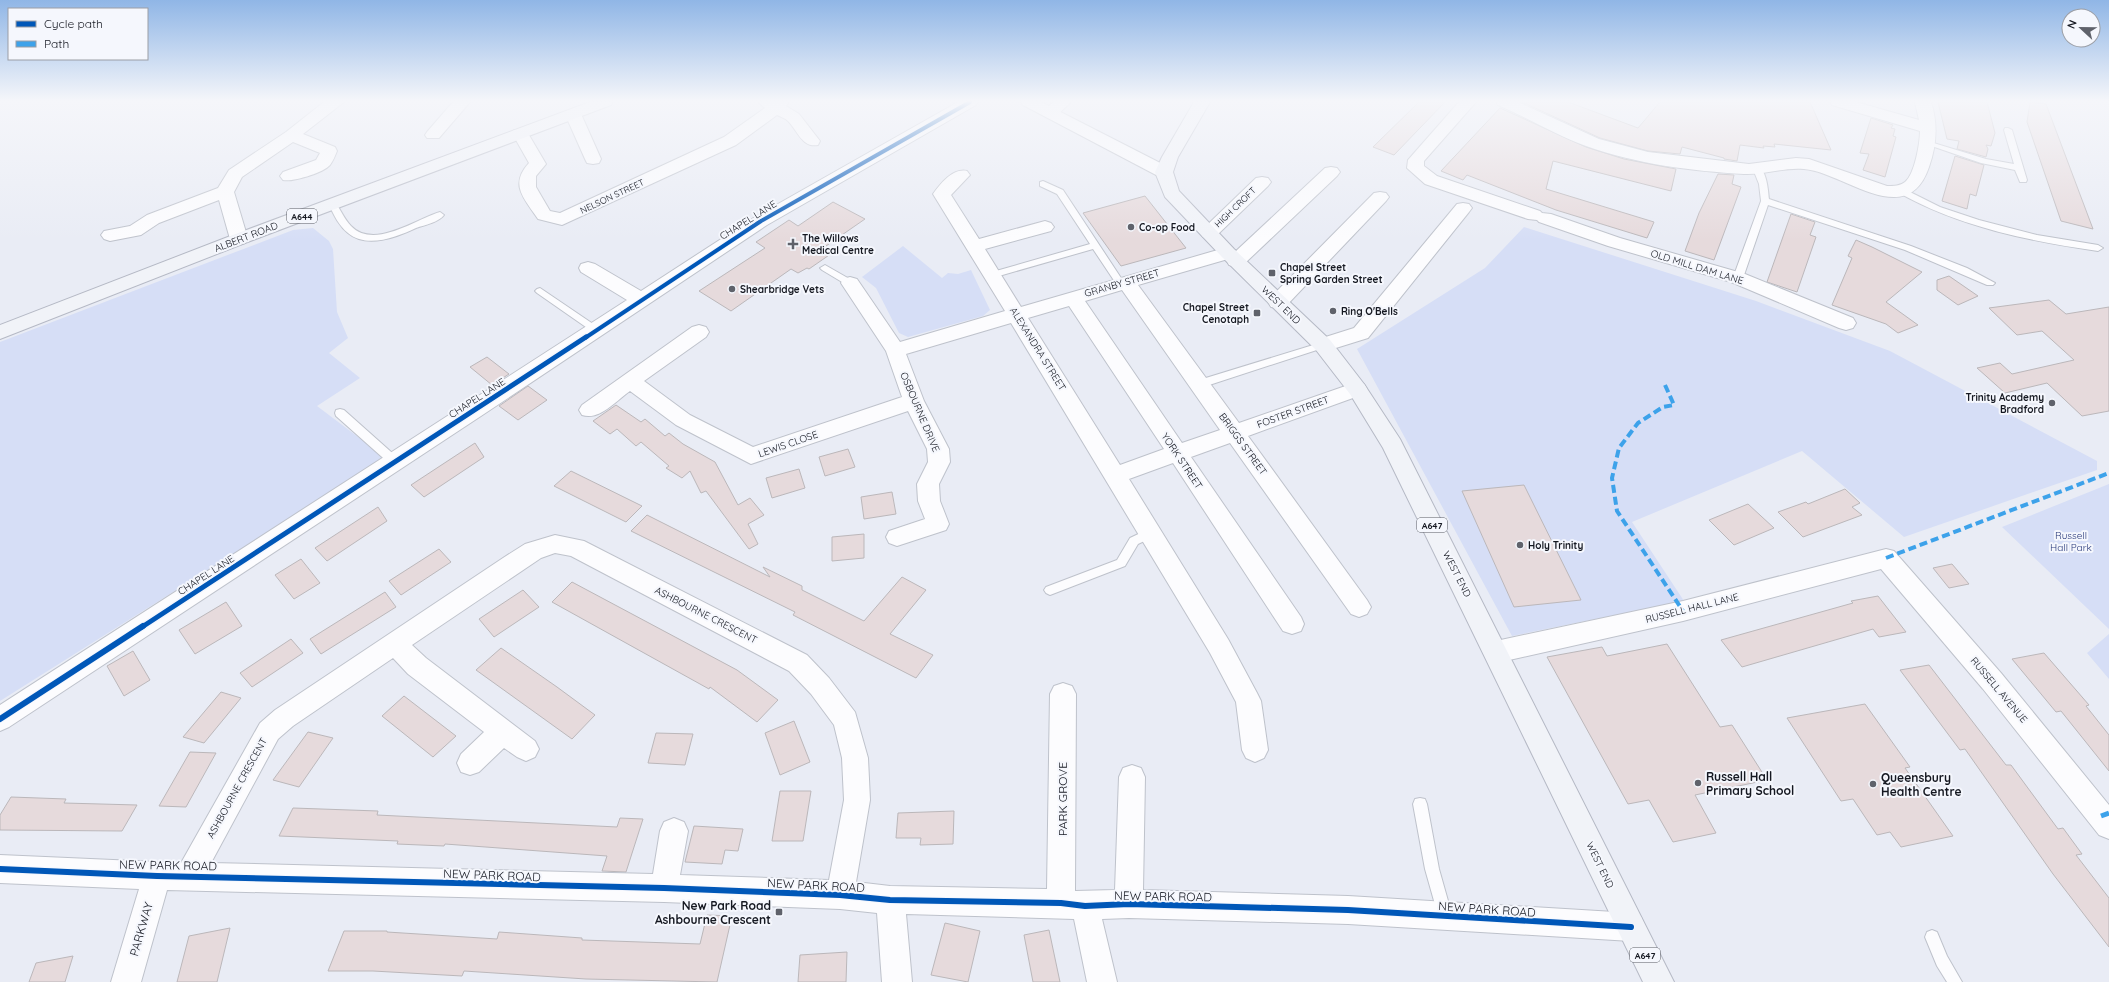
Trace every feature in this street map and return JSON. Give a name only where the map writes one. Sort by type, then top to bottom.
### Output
[{"type":"main road","name":"ALBERT ROAD","points":[[0,332],[239,239],[333,205],[481,148]]},
{"type":"main road","points":[[1164,172],[1175,148]]},
{"type":"main road","name":"WEST END","points":[[1164,172],[1172,193],[1232,257],[1323,345],[1357,390],[1392,445],[1496,652],[1630,927],[1659,982]]},
{"type":"street","points":[[110,235],[135,231],[153,219],[225,192],[235,174],[273,148]]},
{"type":"street","points":[[289,176],[323,163],[329,151],[322,148]]},
{"type":"street","name":"NELSON STREET","points":[[529,148],[538,164],[528,175],[527,187],[544,215],[562,219],[715,148]]},
{"type":"street","points":[[588,148],[593,158]]},
{"type":"street","name":"CHAPEL LANE","points":[[0,719],[395,462],[761,221],[890,148]]},
{"type":"street","points":[[1117,148],[1164,172]]},
{"type":"street","name":"OLD MILL DAM LANE","points":[[1427,148],[1416,160],[1415,168],[1431,180],[1614,242],[1738,278],[1846,324]]},
{"type":"street","points":[[1610,148],[1662,159],[1757,169],[1783,164],[1809,164],[1830,170],[1867,187],[1902,191],[1910,187],[1917,178],[1924,159],[1926,148]]},
{"type":"street","points":[[1232,257],[1331,172]]},
{"type":"street","name":"ALEXANDRA STREET","points":[[961,175],[942,194],[1116,475],[1219,646],[1248,701],[1255,750]]},
{"type":"street","name":"HIGH CROFT","points":[[1209,233],[1262,182]]},
{"type":"street","points":[[225,192],[239,239]]},
{"type":"street","points":[[1278,302],[1380,197]]},
{"type":"street","points":[[1323,345],[1361,333],[1463,208]]},
{"type":"street","points":[[974,246],[1045,227]]},
{"type":"street","name":"GRANBY STREET","points":[[1016,314],[1123,282],[1232,257]]},
{"type":"street","points":[[588,268],[641,300]]},
{"type":"street","name":"BRIGGS STREET","points":[[1123,282],[1236,433],[1359,607]]},
{"type":"street","name":"OSBOURNE DRIVE","points":[[850,283],[895,350],[914,401],[938,449],[939,462],[928,484],[929,501],[938,524],[898,537]]},
{"type":"street","name":"YORK STREET","points":[[1073,297],[1292,624]]},
{"type":"street","points":[[895,350],[1016,314]]},
{"type":"street","points":[[589,410],[631,382],[699,332]]},
{"type":"street","name":"LEWIS CLOSE","points":[[631,382],[683,420],[751,456],[914,401]]},
{"type":"street","name":"FOSTER STREET","points":[[1116,475],[1357,390]]},
{"type":"street","name":"ASHBOURNE CRESCENT","points":[[189,875],[269,731],[284,718],[511,565],[533,551],[554,544],[576,548],[798,663],[820,686],[846,720],[855,758],[857,800],[840,895]]},
{"type":"street","name":"RUSSELL HALL LANE","points":[[1496,652],[1683,611],[1886,558]]},
{"type":"street","name":"RUSSELL AVENUE","points":[[1886,558],[1992,681],[2109,826]]},
{"type":"street","points":[[394,643],[417,666],[526,748]]},
{"type":"street","name":"PARK GROVE","points":[[1063,694],[1073,904],[1102,982]]},
{"type":"street","points":[[470,763],[504,732]]},
{"type":"street","points":[[1129,904],[1132,777]]},
{"type":"street","points":[[664,888],[674,830]]},
{"type":"street","name":"NEW PARK ROAD","points":[[0,869],[157,876],[189,875],[664,888],[840,895],[890,900],[1129,904],[1348,910],[1630,927]]},
{"type":"street","name":"PARKWAY","points":[[126,982],[157,876]]},
{"type":"street","points":[[890,900],[897,982]]},
{"type":"lane","points":[[1956,148],[1984,161],[2019,168]]},
{"type":"lane","points":[[2013,148],[2023,180]]},
{"type":"lane","points":[[1738,278],[1765,201],[1763,184],[1757,169]]},
{"type":"lane","points":[[1043,184],[1060,192],[1095,246],[1123,282]]},
{"type":"lane","points":[[1902,191],[1937,209],[1995,227],[2058,243],[2098,248]]},
{"type":"lane","points":[[1765,201],[1925,255],[1964,270],[1990,283]]},
{"type":"lane","points":[[333,205],[344,224],[355,234],[366,238],[391,235],[440,215]]},
{"type":"lane","points":[[992,275],[1095,246]]},
{"type":"lane","points":[[825,268],[850,283]]},
{"type":"lane","points":[[540,291],[596,330]]},
{"type":"lane","points":[[1200,384],[1323,345]]},
{"type":"lane","points":[[340,413],[395,462]]},
{"type":"lane","points":[[1050,590],[1121,563],[1134,541],[1151,533]]},
{"type":"lane","points":[[1420,804],[1432,869],[1445,916]]},
{"type":"lane","points":[[1932,937],[1942,961],[1955,982]]},
{"type":"green space","points":[[1524,227],[1756,301],[1890,351],[2097,461],[2097,470],[1904,537],[1802,451],[1632,522],[1684,601],[1512,636],[1357,349],[1485,268]]},
{"type":"green space","points":[[313,228],[329,241],[333,249],[337,312],[348,338],[329,353],[360,378],[317,406],[386,458],[0,701],[0,342],[293,230]]},
{"type":"green space","points":[[903,246],[942,278],[948,273],[958,274],[971,270],[990,310],[983,316],[908,337],[899,333],[876,288],[862,277]]},
{"type":"green space","name":"Russell Hall Park","points":[[2109,484],[2109,629],[2002,527]]},
{"type":"green space","points":[[2109,634],[2109,679],[2087,653]]},
{"type":"building","points":[[1375,148],[1401,148],[1394,155]]},
{"type":"building","points":[[1463,148],[1589,148],[1624,159],[1676,169],[1671,191],[1553,161],[1546,189],[1654,222],[1647,238],[1556,210],[1467,175],[1463,180],[1441,171]]},
{"type":"building","points":[[1636,148],[1682,148],[1680,154],[1648,151]]},
{"type":"building","points":[[1685,148],[1739,148],[1737,161]]},
{"type":"building","points":[[1810,148],[1830,148],[1831,150]]},
{"type":"building","points":[[1862,148],[1893,148],[1885,177],[1863,170],[1869,154],[1860,153]]},
{"type":"building","points":[[1987,148],[1988,149],[1986,157],[1957,149]]},
{"type":"building","points":[[2036,148],[2062,148],[2093,229],[2061,221]]},
{"type":"building","points":[[1955,156],[1984,165],[1976,196],[1970,194],[1967,209],[1942,201]]},
{"type":"building","points":[[1718,174],[1734,175],[1732,184],[1741,187],[1714,260],[1685,251],[1699,213]]},
{"type":"building","name":"Co-op Food","points":[[1145,196],[1186,248],[1121,266],[1083,213]]},
{"type":"building","name":"The Willows Medical Centre","points":[[833,202],[865,219],[826,246],[835,251],[809,269],[807,268],[798,273],[791,269],[731,311],[699,291],[765,248],[756,242],[789,220],[798,226]]},
{"type":"building","points":[[1791,214],[1815,222],[1810,235],[1816,237],[1797,292],[1767,282]]},
{"type":"building","points":[[1856,240],[1922,272],[1886,302],[1918,325],[1898,333],[1886,324],[1832,305],[1852,258],[1848,256]]},
{"type":"building","points":[[1949,276],[1978,296],[1958,305],[1937,290],[1937,280]]},
{"type":"building","points":[[2049,300],[2066,314],[2109,307],[2109,411],[2082,416],[2047,383],[2005,393],[1977,368],[2000,363],[2012,374],[2074,360],[2042,331],[2017,335],[1989,308]]},
{"type":"building","points":[[487,357],[509,374],[492,385],[470,367]]},
{"type":"building","points":[[528,386],[547,400],[518,420],[499,406]]},
{"type":"building","points":[[616,405],[641,422],[645,419],[665,436],[669,433],[683,444],[715,462],[738,505],[750,498],[764,515],[748,524],[758,544],[749,549],[706,491],[701,493],[690,471],[682,478],[666,468],[669,466],[641,442],[636,446],[617,429],[610,434],[593,421]]},
{"type":"building","points":[[475,443],[484,457],[424,497],[411,485]]},
{"type":"building","points":[[848,449],[855,467],[825,476],[819,457]]},
{"type":"building","points":[[799,469],[805,488],[772,498],[766,478]]},
{"type":"building","points":[[571,471],[642,506],[626,522],[554,486]]},
{"type":"building","name":"Holy Trinity","points":[[1524,485],[1581,600],[1514,607],[1462,491]]},
{"type":"building","points":[[1845,489],[1860,503],[1852,507],[1862,515],[1803,537],[1778,512],[1806,502],[1808,504]]},
{"type":"building","points":[[892,492],[896,514],[864,519],[861,497]]},
{"type":"building","points":[[1748,504],[1774,528],[1734,545],[1709,520]]},
{"type":"building","points":[[378,507],[387,521],[327,561],[315,548]]},
{"type":"building","points":[[647,515],[770,577],[763,567],[802,586],[802,590],[864,621],[902,577],[926,590],[890,634],[933,655],[916,678],[793,615],[795,612],[631,531]]},
{"type":"building","points":[[864,534],[864,558],[832,561],[832,537]]},
{"type":"building","points":[[439,549],[451,562],[401,595],[389,581]]},
{"type":"building","points":[[301,559],[320,583],[294,599],[275,575]]},
{"type":"building","points":[[1952,564],[1969,584],[1949,588],[1933,568]]},
{"type":"building","points":[[572,582],[737,670],[778,700],[757,722],[710,687],[709,689],[552,602]]},
{"type":"building","points":[[523,590],[539,607],[494,637],[479,619]]},
{"type":"building","points":[[385,592],[396,607],[321,654],[310,639]]},
{"type":"building","points":[[1878,596],[1906,632],[1879,637],[1873,629],[1742,667],[1721,640],[1853,603],[1851,601]]},
{"type":"building","points":[[226,602],[242,626],[195,654],[179,630]]},
{"type":"building","points":[[291,639],[303,653],[252,687],[240,673]]},
{"type":"building","points":[[1667,644],[1720,727],[1732,725],[1767,780],[1695,795],[1716,833],[1673,842],[1649,800],[1628,804],[1547,657],[1602,647],[1607,656]]},
{"type":"building","points":[[501,648],[595,715],[572,739],[476,670]]},
{"type":"building","points":[[133,651],[150,680],[124,696],[107,666]]},
{"type":"building","points":[[2044,653],[2089,705],[2086,706],[2109,735],[2109,771],[2061,711],[2056,712],[2012,659]]},
{"type":"building","points":[[1929,665],[2006,765],[2011,765],[2058,829],[2063,828],[2082,854],[2076,855],[2109,898],[2109,947],[2053,874],[1965,749],[1960,750],[1900,670]]},
{"type":"building","points":[[221,692],[241,698],[204,743],[183,737]]},
{"type":"building","points":[[404,696],[456,736],[433,757],[382,716]]},
{"type":"building","name":"Queensbury Health Centre","points":[[1865,704],[1910,767],[1905,768],[1953,836],[1901,847],[1890,832],[1877,835],[1853,799],[1841,801],[1787,718]]},
{"type":"building","points":[[794,721],[810,762],[780,775],[765,733]]},
{"type":"building","points":[[308,732],[333,738],[299,787],[273,780]]},
{"type":"building","points":[[656,733],[693,734],[685,765],[648,763]]},
{"type":"building","points":[[190,752],[216,753],[186,807],[159,806]]},
{"type":"building","points":[[780,791],[811,791],[803,841],[772,841]]},
{"type":"building","points":[[11,797],[66,799],[64,803],[137,805],[122,831],[0,830],[0,815]]},
{"type":"building","points":[[293,808],[378,811],[377,815],[617,827],[620,818],[643,819],[626,872],[602,871],[607,856],[445,844],[444,846],[397,844],[398,841],[279,836]]},
{"type":"building","points":[[954,811],[953,844],[920,845],[921,838],[896,838],[898,813]]},
{"type":"building","points":[[694,826],[743,829],[738,851],[725,850],[722,864],[685,862]]},
{"type":"building","points":[[707,915],[732,916],[717,982],[586,979],[464,971],[462,976],[373,971],[328,971],[344,931],[387,931],[497,939],[499,932],[582,938],[582,940],[700,944]]},
{"type":"building","points":[[945,923],[980,931],[968,982],[931,975]]},
{"type":"building","points":[[230,928],[217,982],[177,982],[189,936]]},
{"type":"building","points":[[1049,930],[1060,982],[1033,982],[1024,935]]},
{"type":"building","points":[[847,952],[846,982],[798,982],[800,955]]},
{"type":"building","points":[[73,956],[65,982],[29,982],[36,963]]},
{"type":"marked path","points":[[1665,385],[1674,405],[1663,407],[1638,423],[1619,448],[1612,478],[1617,511],[1683,611]]},
{"type":"marked path","points":[[1886,558],[2109,473]]},
{"type":"marked path","points":[[2101,816],[2109,813]]},
{"type":"cycle path","points":[[0,719],[474,411],[761,221],[890,148]]},
{"type":"cycle path","points":[[0,869],[157,876],[664,888],[840,895],[890,900],[1061,903],[1085,906],[1129,904],[1348,910],[1631,927]]},
{"type":"place","name":"Co-op Food","points":[[1131,227]]},
{"type":"place","name":"The Willows Medical Centre","points":[[793,244]]},
{"type":"place","name":"Chapel Street Spring Garden Street","points":[[1272,273]]},
{"type":"place","name":"Shearbridge Vets","points":[[732,289]]},
{"type":"place","name":"Ring O'Bells","points":[[1333,311]]},
{"type":"place","name":"Chapel Street Cenotaph","points":[[1257,313]]},
{"type":"place","name":"Trinity Academy Bradford","points":[[2052,403]]},
{"type":"place","name":"Holy Trinity","points":[[1520,545]]},
{"type":"place","name":"Russell Hall Primary School","points":[[1698,783]]},
{"type":"place","name":"Queensbury Health Centre","points":[[1873,784]]},
{"type":"place","name":"New Park Road Ashbourne Crescent","points":[[779,912]]}]
